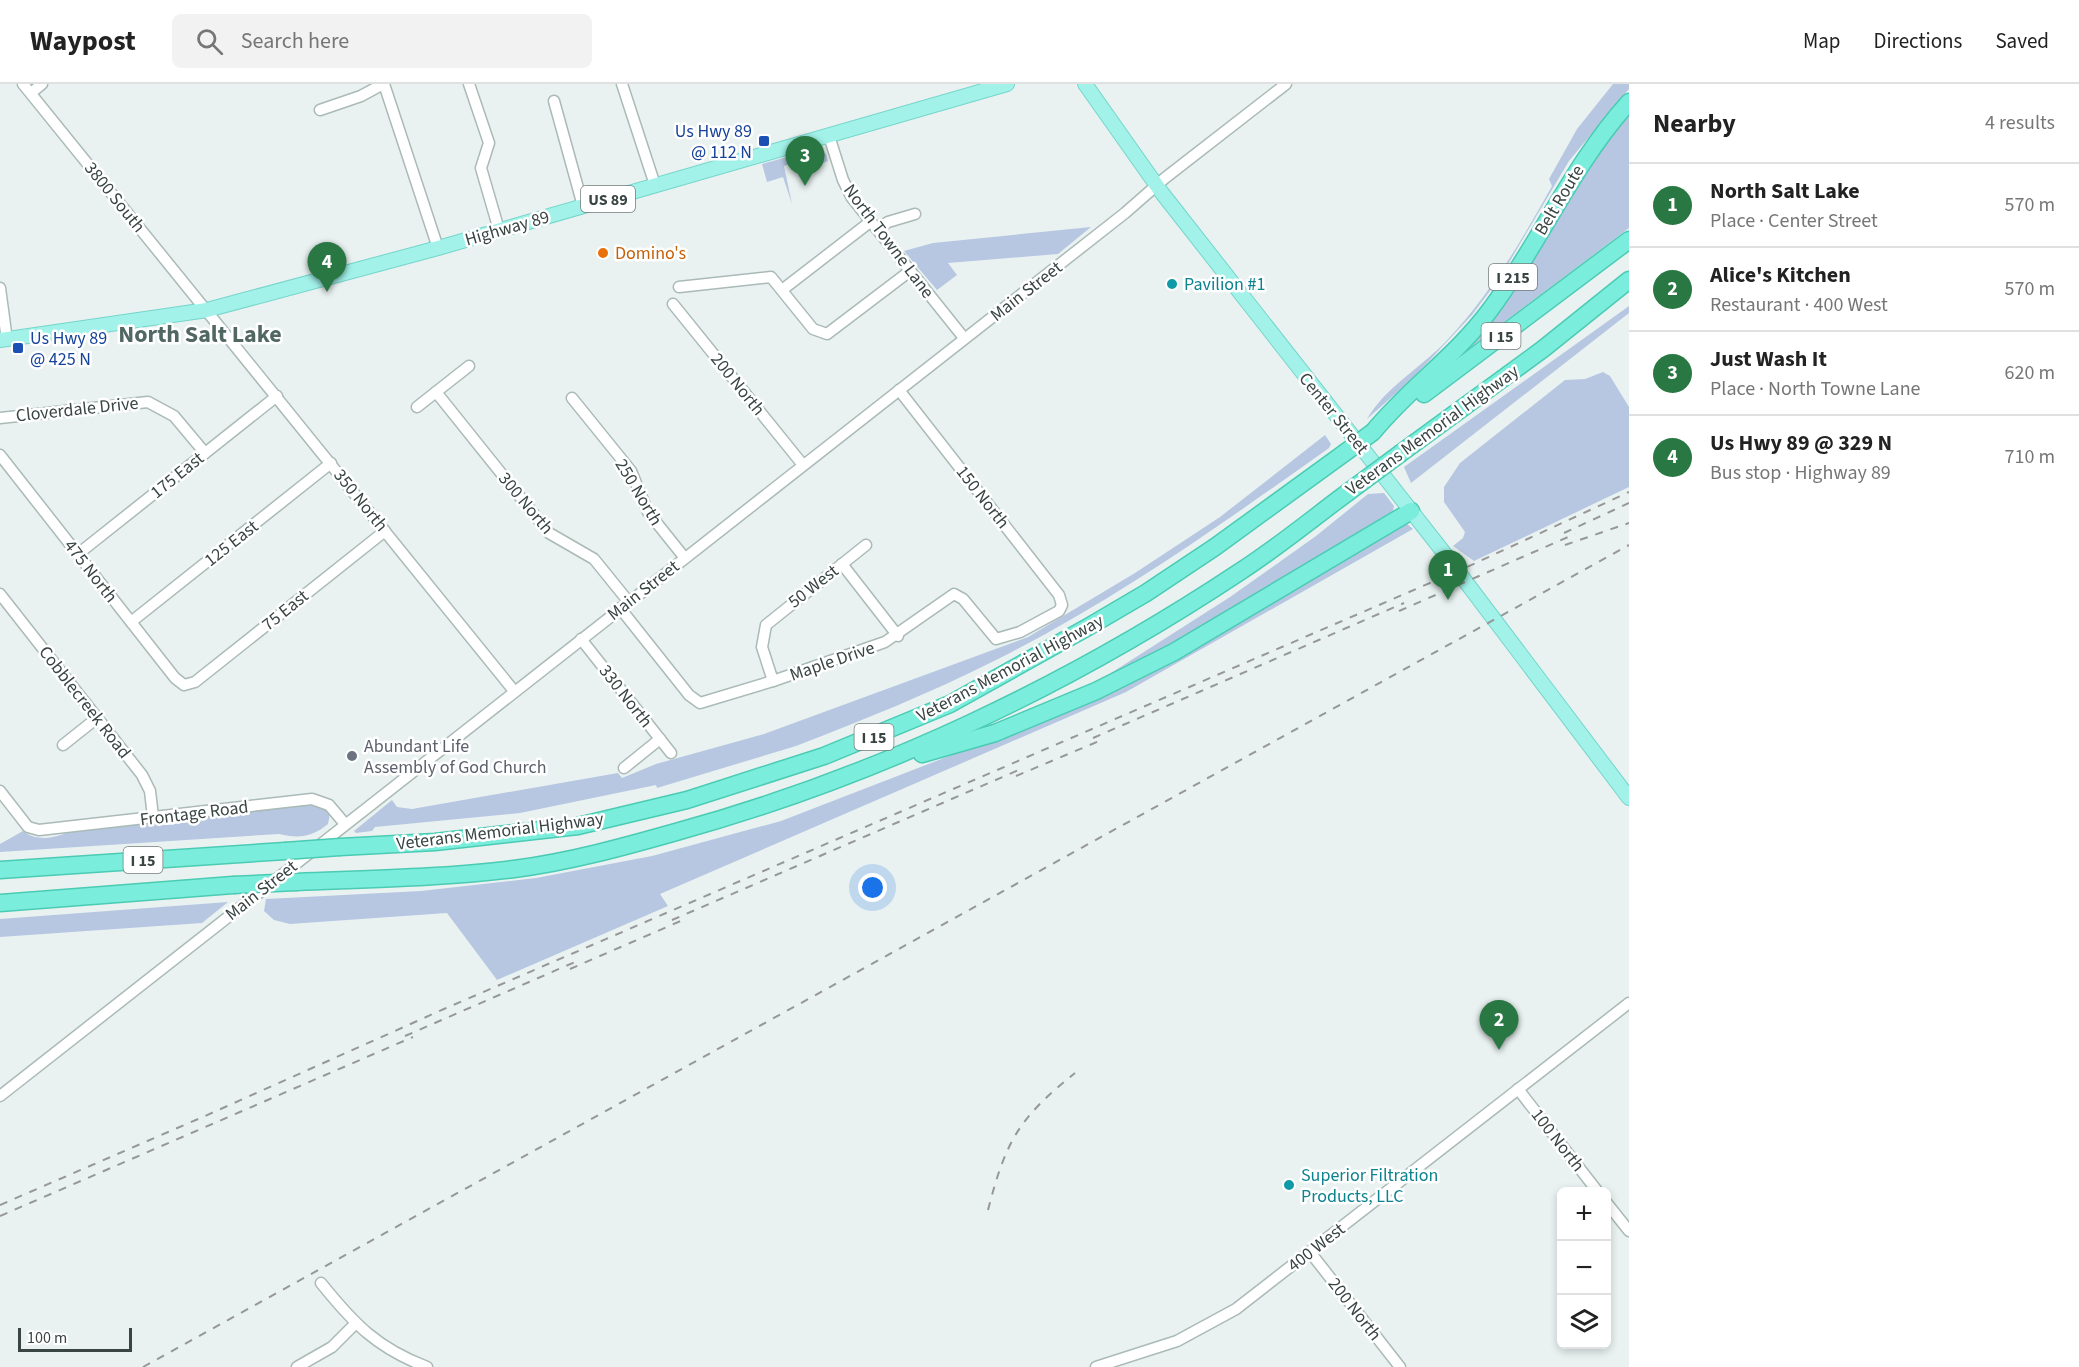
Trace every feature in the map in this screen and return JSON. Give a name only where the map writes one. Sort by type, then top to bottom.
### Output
[{"type":"highway","name":"Belt Route","points":[[1373,432],[1394,407],[1436,371],[1483,320],[1516,272],[1579,165],[1629,102]]},
{"type":"highway","name":"Veterans Memorial Highway","points":[[0,870],[435,842],[578,826],[687,800],[843,749],[950,704],[1146,593],[1215,547],[1343,454],[1629,240]]},
{"type":"highway","name":"Veterans Memorial Highway","points":[[0,903],[233,885],[515,869],[612,850],[705,824],[869,769],[1058,679],[1128,641],[1242,571],[1543,349],[1629,280]]},
{"type":"highway","points":[[869,769],[995,733],[1096,691],[1174,652],[1411,511]]},
{"type":"main road","name":"Highway 89","points":[[3,340],[207,310],[438,248],[1007,84]]},
{"type":"main road","name":"Center Street","points":[[1085,84],[1158,185],[1411,511],[1629,798]]},
{"type":"street","points":[[27,88],[42,84]]},
{"type":"street","points":[[320,110],[361,96],[383,84],[391,102],[438,248]]},
{"type":"street","points":[[469,84],[489,143],[481,168],[499,230]]},
{"type":"street","points":[[622,84],[655,186]]},
{"type":"street","name":"Main Street","points":[[0,1096],[1286,84]]},
{"type":"street","name":"3800 South","points":[[27,88],[207,310]]},
{"type":"street","points":[[554,101],[583,206]]},
{"type":"street","name":"North Towne Lane","points":[[829,136],[845,186],[873,225],[964,338]]},
{"type":"street","points":[[782,290],[873,225],[915,214]]},
{"type":"street","points":[[679,287],[771,277],[813,329],[827,334],[910,271]]},
{"type":"street","points":[[0,288],[3,340]]},
{"type":"street","name":"200 North","points":[[672,304],[803,465]]},
{"type":"street","name":"350 North","points":[[207,310],[514,691]]},
{"type":"street","points":[[417,407],[469,366]]},
{"type":"street","name":"150 North","points":[[899,390],[1059,595],[1062,607],[1026,630],[1004,639],[994,639]]},
{"type":"street","name":"300 North","points":[[436,392],[546,529],[558,540],[594,559],[624,604],[697,702]]},
{"type":"street","name":"175 East","points":[[78,555],[277,396]]},
{"type":"street","name":"250 North","points":[[572,398],[631,471],[648,512],[684,557]]},
{"type":"street","name":"Cloverdale Drive","points":[[0,418],[148,402],[174,416],[205,453]]},
{"type":"street","name":"475 North","points":[[0,455],[175,678],[184,685]]},
{"type":"street","name":"125 East","points":[[131,622],[331,464]]},
{"type":"street","name":"75 East","points":[[184,685],[195,682],[385,531]]},
{"type":"street","name":"50 West","points":[[773,681],[762,647],[763,631],[770,620],[866,544]]},
{"type":"street","points":[[842,564],[898,636]]},
{"type":"street","name":"Cobblecreek Road","points":[[0,594],[145,780],[151,796],[153,817]]},
{"type":"street","name":"Maple Drive","points":[[697,702],[706,702],[880,645],[898,636],[956,594],[963,599],[994,639]]},
{"type":"street","name":"330 North","points":[[580,639],[671,753]]},
{"type":"street","points":[[63,744],[97,718]]},
{"type":"street","points":[[624,768],[660,739]]},
{"type":"street","name":"Frontage Road","points":[[0,791],[32,829],[312,799],[329,805],[345,824]]},
{"type":"street","name":"400 West","points":[[1096,1367],[1170,1343],[1213,1324],[1310,1252],[1629,1003]]},
{"type":"street","name":"100 North","points":[[1518,1089],[1595,1187]]},
{"type":"street","points":[[1611,1208],[1629,1231]]},
{"type":"street","name":"200 North","points":[[1310,1252],[1400,1367]]},
{"type":"street","points":[[321,1283],[355,1324],[392,1353],[427,1367]]},
{"type":"street","points":[[297,1367],[332,1347],[355,1324]]},
{"type":"shaded area","points":[[1613,84],[1629,84],[1629,89],[1569,161],[1501,276],[1472,315],[1411,380],[1367,419],[1384,396],[1439,348],[1479,303],[1541,206],[1552,186],[1549,179],[1577,129]]},
{"type":"shaded area","points":[[1629,113],[1629,228],[1460,355],[1591,160]]},
{"type":"shaded area","points":[[819,148],[826,154],[828,161],[823,163],[821,155],[784,166],[792,204],[783,177],[767,182],[762,164]]},
{"type":"shaded area","points":[[1091,227],[1058,254],[948,263],[957,275],[937,290],[904,251],[933,243]]},
{"type":"shaded area","points":[[1629,306],[1629,313],[1411,483],[1404,467]]},
{"type":"shaded area","points":[[1603,372],[1610,376],[1629,407],[1629,487],[1474,561],[1453,546],[1463,538],[1465,532],[1444,502],[1444,487],[1460,463],[1565,380],[1585,379]]},
{"type":"shaded area","points":[[1325,435],[1331,444],[1329,448],[1208,533],[1125,587],[1083,613],[996,660],[872,716],[796,746],[657,788],[656,785],[520,813],[375,827],[372,831],[356,833],[354,831],[392,800],[397,807],[412,809],[618,773],[622,778],[656,764],[764,734],[1028,637],[1135,573],[1220,517]]},
{"type":"shaded area","points":[[1384,493],[1394,506],[1393,511],[1181,639],[1100,680],[1230,597],[1316,536],[1368,494]]},
{"type":"shaded area","points":[[1406,523],[1413,529],[1126,692],[660,894],[668,906],[497,980],[447,913],[290,924],[274,920],[264,911],[266,899],[421,891],[536,878],[652,856],[781,821],[993,739]]},
{"type":"shaded area","points":[[311,804],[322,806],[330,813],[328,824],[305,836],[279,834],[0,852],[0,844],[23,831],[39,838],[51,837],[68,832],[149,823],[173,825],[185,820]]},
{"type":"shaded area","points":[[228,902],[202,923],[0,937],[0,919]]},
{"type":"railway","points":[[0,1205],[444,1009],[1467,567],[1629,492]]},
{"type":"railway","points":[[1564,533],[1629,503]]},
{"type":"railway","points":[[1565,545],[1629,523]]},
{"type":"railway","points":[[1399,611],[1575,534]]},
{"type":"railway","points":[[143,1367],[1629,545]]},
{"type":"railway","points":[[1093,738],[1404,603]]},
{"type":"railway","points":[[1016,776],[1104,739]]},
{"type":"railway","points":[[672,920],[1021,769]]},
{"type":"railway","points":[[570,969],[683,920]]},
{"type":"railway","points":[[405,1036],[575,962]]},
{"type":"railway","points":[[0,1216],[413,1037]]},
{"type":"railway","points":[[988,1210],[1001,1165],[1017,1132],[1040,1104],[1075,1073]]},
{"type":"place","name":"Us Hwy 89 @ 112 N","points":[[764,141]]},
{"type":"place","name":"Just Wash It","points":[[805,186]]},
{"type":"place","name":"Domino's","points":[[603,253]]},
{"type":"place","name":"Pavilion #1","points":[[1172,284]]},
{"type":"place","name":"Us Hwy 89 @ 329 N","points":[[327,292]]},
{"type":"place","name":"Us Hwy 89 @ 425 N","points":[[18,348]]},
{"type":"place","name":"North Salt Lake","points":[[1448,600]]},
{"type":"place","name":"Abundant Life Assembly of God Church","points":[[352,756]]},
{"type":"place","name":"Alice's Kitchen","points":[[1499,1050]]},
{"type":"place","name":"Superior Filtration Products, LLC","points":[[1289,1185]]},
{"type":"district","name":"North Salt Lake","points":[[200,334]]}]
